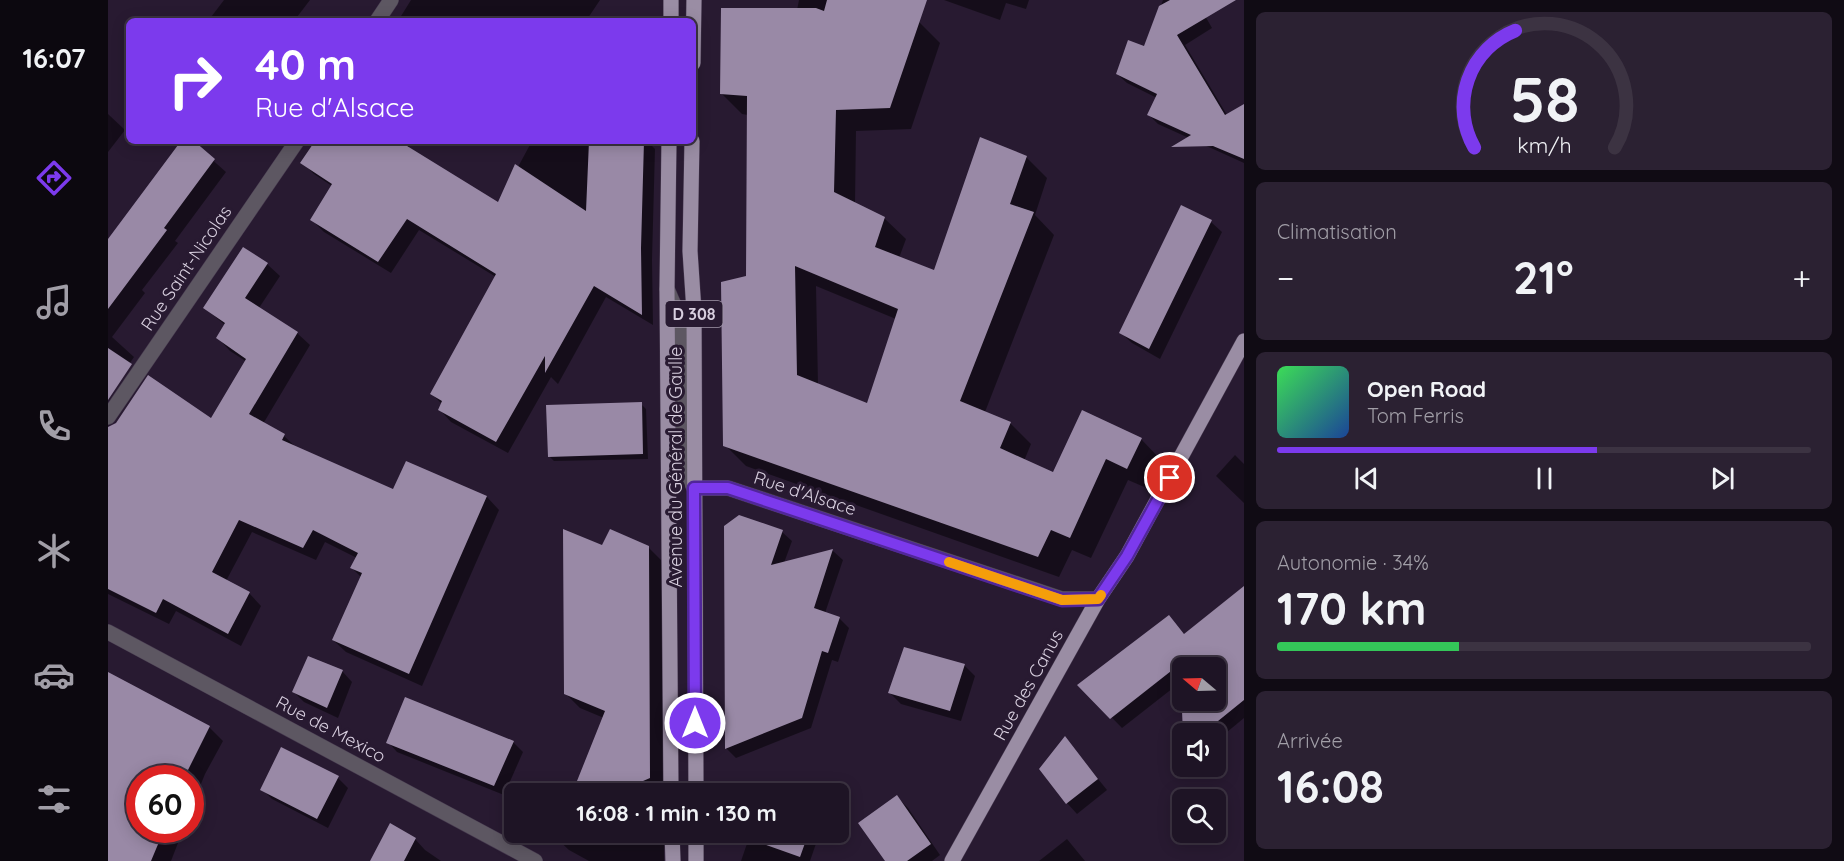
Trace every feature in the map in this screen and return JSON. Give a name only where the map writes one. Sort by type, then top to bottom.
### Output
[{"type":"main road","points":[[671,0],[671,18]]},
{"type":"main road","points":[[694,0],[694,18]]},
{"type":"main road","name":"Avenue du Général de Gaulle","points":[[669,144],[667,289],[671,783]]},
{"type":"main road","name":"Avenue du Général de Gaulle","points":[[692,144],[690,251],[694,311],[696,783]]},
{"type":"main road","name":"Rue des Canus","points":[[952,861],[1098,599],[1127,556],[1244,341]]},
{"type":"main road","points":[[672,843],[673,861]]},
{"type":"main road","points":[[696,843],[696,861]]},
{"type":"street","points":[[379,18],[391,0]]},
{"type":"street","name":"Rue Saint-Nicolas","points":[[108,417],[295,144]]},
{"type":"street","points":[[667,289],[682,324],[684,466],[694,488]]},
{"type":"street","name":"Rue d'Alsace","points":[[694,488],[728,488],[1062,600],[1098,599]]},
{"type":"street","name":"Rue de Mexico","points":[[108,632],[535,861]]},
{"type":"building","points":[[827,0],[927,0],[890,108],[836,110],[834,192],[885,217],[875,247],[934,270],[980,137],[1027,156],[1010,204],[1034,212],[960,401],[1011,422],[1000,448],[1053,472],[1082,410],[1142,438],[1127,469],[1106,459],[1070,538],[1051,530],[1038,557],[723,446],[721,282],[746,276],[747,96],[720,94],[721,8],[816,8],[824,11]],"holes":[[[795,266],[898,309],[867,403],[797,375]]]},
{"type":"building","points":[[1170,0],[1236,0],[1177,35],[1225,115],[1244,104],[1244,159],[1213,146],[1171,147],[1191,135],[1147,115],[1157,94],[1116,74],[1128,40],[1144,46],[1159,6]]},
{"type":"building","points":[[179,144],[198,144],[215,159],[164,228],[167,230],[108,309],[108,239]]},
{"type":"building","points":[[313,144],[404,144],[498,202],[515,164],[586,211],[589,144],[644,144],[642,315],[594,286],[545,373],[545,356],[496,442],[438,410],[442,401],[430,394],[496,274],[407,219],[378,262],[310,220],[332,184],[300,163]]},
{"type":"building","points":[[1181,205],[1212,220],[1149,349],[1119,333]]},
{"type":"building","points":[[243,247],[268,263],[245,298],[298,332],[249,414],[285,434],[282,440],[393,489],[406,461],[487,496],[409,674],[332,640],[362,573],[350,568],[358,553],[313,530],[303,548],[239,520],[212,572],[250,592],[228,634],[163,599],[156,613],[108,589],[108,427],[116,423],[148,375],[211,418],[246,359],[216,338],[225,323],[203,308]]},
{"type":"building","points":[[108,348],[132,364],[108,400]]},
{"type":"building","points":[[642,402],[643,454],[548,457],[546,405]]},
{"type":"building","points":[[739,515],[783,530],[771,565],[833,549],[814,608],[840,617],[828,653],[822,651],[802,718],[725,749],[724,526]]},
{"type":"building","points":[[563,529],[602,545],[610,529],[649,546],[650,778],[638,783],[576,783],[605,711],[564,694]]},
{"type":"building","points":[[1244,586],[1244,700],[1216,723],[1183,723],[1182,711],[1226,711],[1226,657],[1172,657],[1172,670],[1110,719],[1077,685],[1169,615],[1184,634]]},
{"type":"building","points":[[904,647],[965,664],[950,711],[888,693]]},
{"type":"building","points":[[308,656],[343,670],[327,708],[292,692]]},
{"type":"building","points":[[108,672],[210,726],[190,765],[126,765],[126,843],[159,843],[151,861],[108,861]]},
{"type":"building","points":[[405,697],[514,741],[494,786],[386,743]]},
{"type":"building","points":[[1065,736],[1098,779],[1066,804],[1039,769]]},
{"type":"building","points":[[281,747],[339,776],[317,819],[260,790]]},
{"type":"building","points":[[897,795],[931,844],[907,861],[885,861],[858,823]]},
{"type":"building","points":[[390,823],[416,838],[404,861],[370,861]]},
{"type":"building","points":[[761,843],[805,843],[800,857]]},
{"type":"slow traffic","points":[[949,562],[1062,600],[1098,599],[1101,595]]},
{"type":"route","points":[[695,723],[694,488],[728,488],[1062,600],[1098,599],[1127,556],[1170,478]]}]
